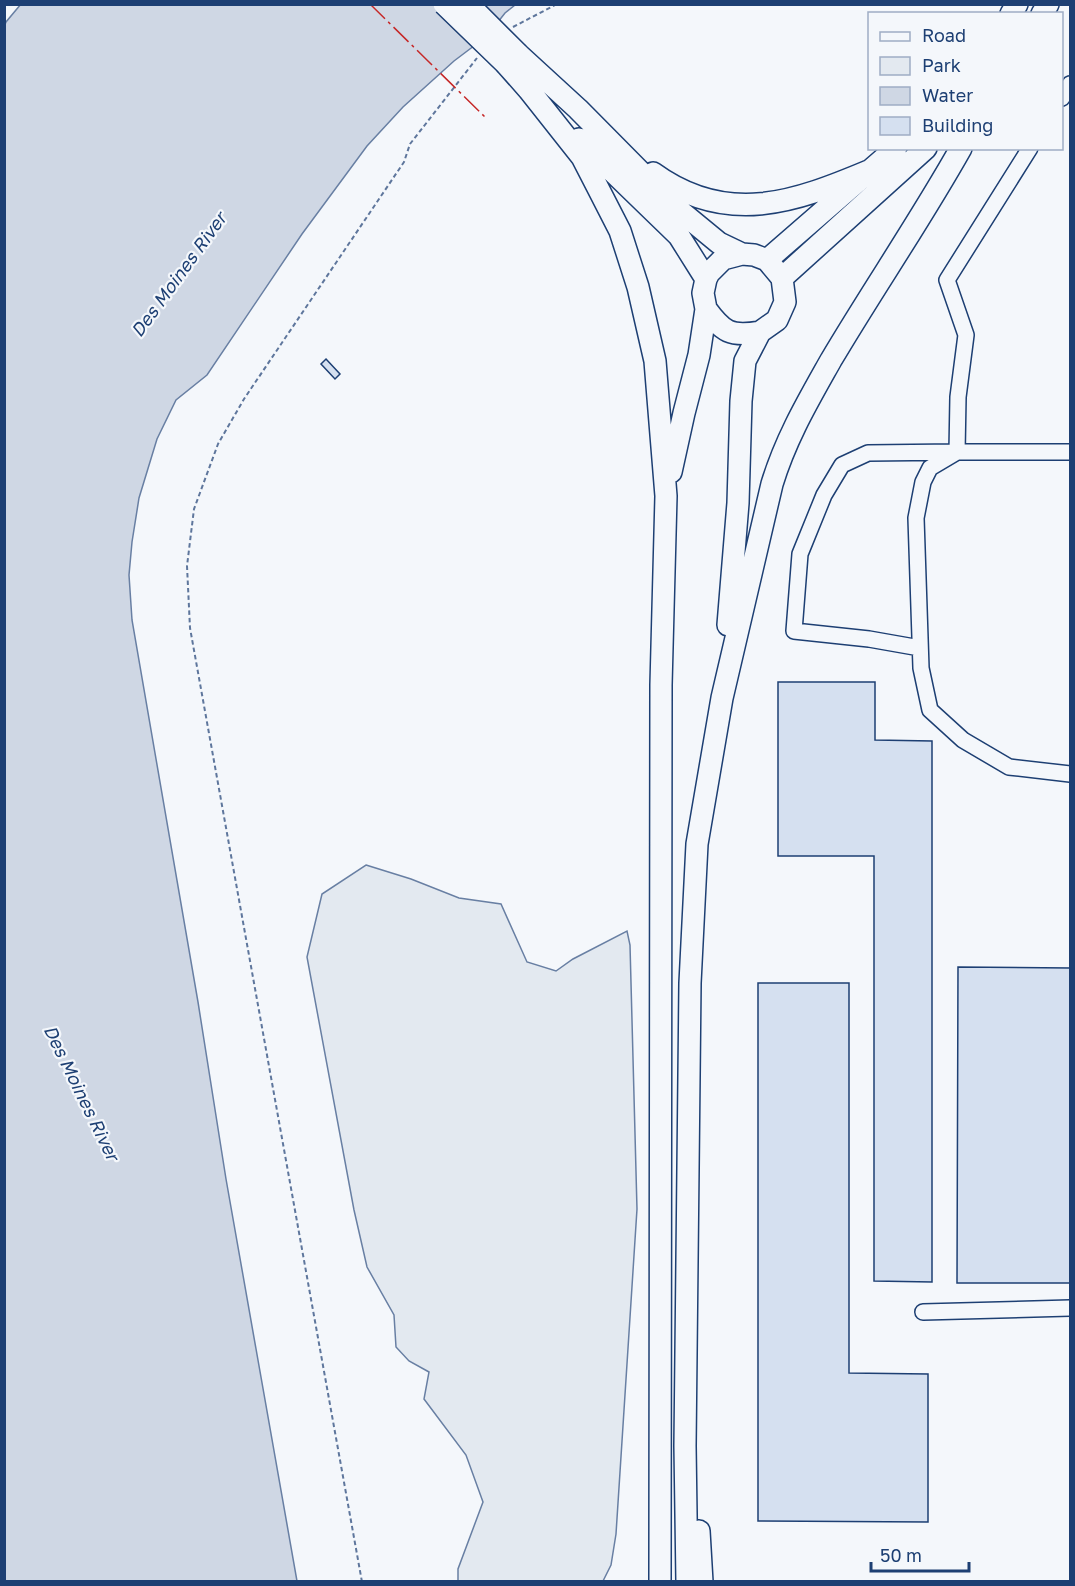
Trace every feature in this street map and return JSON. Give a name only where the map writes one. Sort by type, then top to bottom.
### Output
[{"type":"highway","points":[[444,4],[610,141],[673,187],[700,198],[731,204],[778,203],[817,192],[871,170]]},
{"type":"highway","points":[[468,4],[512,59],[529,90],[582,158],[620,231],[638,287],[655,361],[666,496],[661,685],[660,1581]]},
{"type":"highway","points":[[529,90],[679,236],[706,279]]},
{"type":"highway","points":[[610,141],[674,206],[719,243],[742,254]]},
{"type":"highway","points":[[767,260],[894,150]]},
{"type":"highway","points":[[782,278],[924,150]]},
{"type":"highway","points":[[687,1581],[685,1446],[690,983],[697,844],[722,698],[771,484],[782,451],[861,309],[960,150]]},
{"type":"highway","points":[[666,496],[699,355],[706,309],[703,292],[706,279],[723,259],[742,254],[754,255],[767,260],[782,278],[785,302],[777,320],[760,332],[742,336],[720,328],[706,309]]},
{"type":"highway","points":[[722,698],[738,503],[741,400],[745,361],[760,332]]},
{"type":"highway","points":[[687,1313],[702,1581]]},
{"type":"highway","points":[[644,1581],[649,1567],[661,1463]]},
{"type":"lane","points":[[957,452],[958,397],[966,335],[946,280],[1029,150]]},
{"type":"lane","points":[[957,452],[930,468],[923,482],[915,518],[921,668],[930,710],[963,740],[1009,767],[1071,774]]},
{"type":"lane","points":[[920,648],[869,639],[794,631],[800,554],[824,495],[842,465],[868,453],[1071,452]]},
{"type":"lane","points":[[923,1311],[1071,1308]]},
{"type":"path","points":[[511,29],[557,4]]},
{"type":"path","points":[[362,1581],[190,628],[186,566],[194,509],[218,444],[244,399],[404,162],[410,144],[484,52]]},
{"type":"green space","points":[[366,865],[411,879],[459,898],[501,904],[527,962],[556,971],[573,959],[627,931],[630,945],[637,1209],[616,1534],[611,1565],[603,1581],[458,1581],[458,1569],[483,1502],[466,1455],[424,1399],[429,1372],[409,1361],[396,1347],[394,1315],[367,1267],[354,1210],[307,957],[322,894]]},
{"type":"water","name":"Des Moines River","points":[[21,4],[515,5],[505,13],[487,36],[454,61],[403,107],[367,146],[302,234],[207,375],[176,400],[157,439],[139,498],[132,542],[129,575],[132,620],[226,1179],[297,1581],[5,1581],[4,27]]},
{"type":"building","points":[[326,359],[340,374],[335,379],[321,364]]},
{"type":"building","points":[[778,682],[875,682],[875,740],[932,741],[932,1282],[874,1281],[874,856],[778,856]]},
{"type":"building","points":[[958,967],[1070,968],[1070,1283],[957,1283]]},
{"type":"building","points":[[758,983],[849,983],[849,1373],[928,1374],[928,1522],[758,1521]]},
{"type":"power","points":[[370,4],[487,119]]}]
